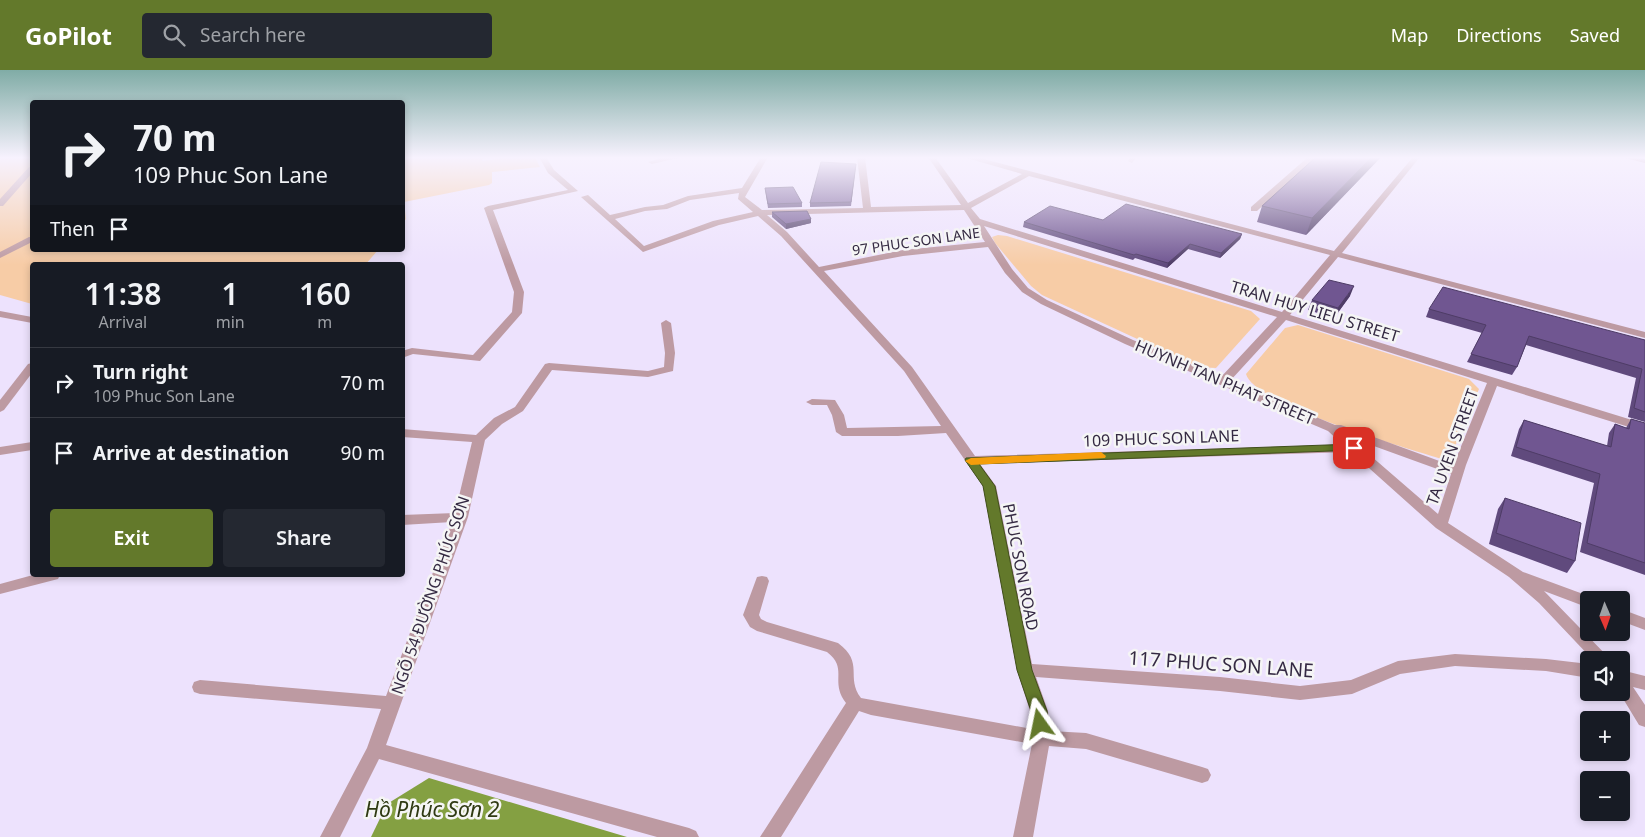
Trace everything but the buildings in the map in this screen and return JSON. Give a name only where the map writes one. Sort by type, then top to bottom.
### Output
[{"type":"street","points":[[0,204],[11,193]]},
{"type":"street","points":[[405,354],[412,351],[476,359],[517,313],[519,292],[488,208],[565,193]]},
{"type":"street","points":[[609,218],[645,209],[664,207],[688,198],[725,193]]},
{"type":"street","name":"PHUC SON ROAD","points":[[743,193],[741,197],[784,234],[908,369],[989,486],[1025,670],[1039,711],[1042,738],[1023,837]]},
{"type":"street","points":[[865,193],[867,209]]},
{"type":"street","name":"HUYNH TAN PHAT STREET","points":[[956,193],[1012,276],[1025,290],[1129,342],[1322,423],[1338,432],[1441,525],[1514,573],[1566,621],[1594,651]]},
{"type":"street","points":[[585,197],[643,249],[716,223],[760,213],[966,207],[992,193]]},
{"type":"street","points":[[1099,193],[1645,336]]},
{"type":"street","points":[[1254,209],[1273,193]]},
{"type":"street","points":[[1222,382],[1283,317],[1388,193]]},
{"type":"street","name":"TRAN HUY LIEU STREET","points":[[976,221],[1645,428]]},
{"type":"street","points":[[0,255],[30,240]]},
{"type":"street","name":"97 PHUC SON LANE","points":[[817,270],[903,253],[990,244]]},
{"type":"street","points":[[0,314],[30,320]]},
{"type":"street","points":[[405,433],[479,439],[498,421],[519,409],[550,366],[648,374],[668,369],[670,352],[666,322]]},
{"type":"street","points":[[0,408],[30,369]]},
{"type":"street","name":"TA UYEN STREET","points":[[1441,525],[1457,472],[1493,382]]},
{"type":"street","points":[[812,402],[831,402],[838,415],[842,432],[898,432],[949,429]]},
{"type":"street","points":[[1322,423],[1457,472]]},
{"type":"street","name":"NGÕ 54 ĐƯỜNG PHÚC SƠN","points":[[330,837],[375,750],[461,517],[479,439]]},
{"type":"street","points":[[0,451],[30,446]]},
{"type":"street","name":"109 PHUC SON LANE","points":[[970,460],[1354,448]]},
{"type":"street","points":[[405,520],[461,517]]},
{"type":"street","points":[[1514,573],[1580,599]]},
{"type":"street","points":[[0,589],[45,577]]},
{"type":"street","points":[[762,582],[751,615],[755,623],[762,627],[832,647],[841,654],[846,662],[846,691],[855,703],[871,708],[1042,738],[1086,741],[1202,775]]},
{"type":"street","points":[[1630,618],[1645,624]]},
{"type":"street","name":"117 PHUC SON LANE","points":[[1025,670],[1220,684],[1300,693],[1352,687],[1398,668],[1455,660],[1546,664],[1580,670]]},
{"type":"street","points":[[1634,680],[1645,720]]},
{"type":"street","points":[[200,687],[392,703]]},
{"type":"street","points":[[770,837],[855,703]]},
{"type":"street","points":[[375,750],[689,837]]},
{"type":"shaded area","points":[[0,193],[30,193],[30,252],[376,252],[368,262],[30,262],[30,303],[0,295]]},
{"type":"shaded area","points":[[405,193],[450,193],[405,202]]},
{"type":"shaded area","points":[[998,235],[1007,236],[1251,311],[1260,319],[1216,368],[1198,367],[1042,295],[1031,286],[995,243],[992,237]]},
{"type":"shaded area","points":[[1298,325],[1469,379],[1479,389],[1449,461],[1372,437],[1305,413],[1277,400],[1256,386],[1246,374],[1285,328]]},
{"type":"water","name":"Hồ Phúc Sơn 2","points":[[429,778],[627,837],[371,837],[387,804]]},
{"type":"slow traffic","points":[[971,461],[1101,456]]},
{"type":"route","points":[[1040,724],[1039,711],[1025,670],[989,486],[970,460],[1354,448]]}]
